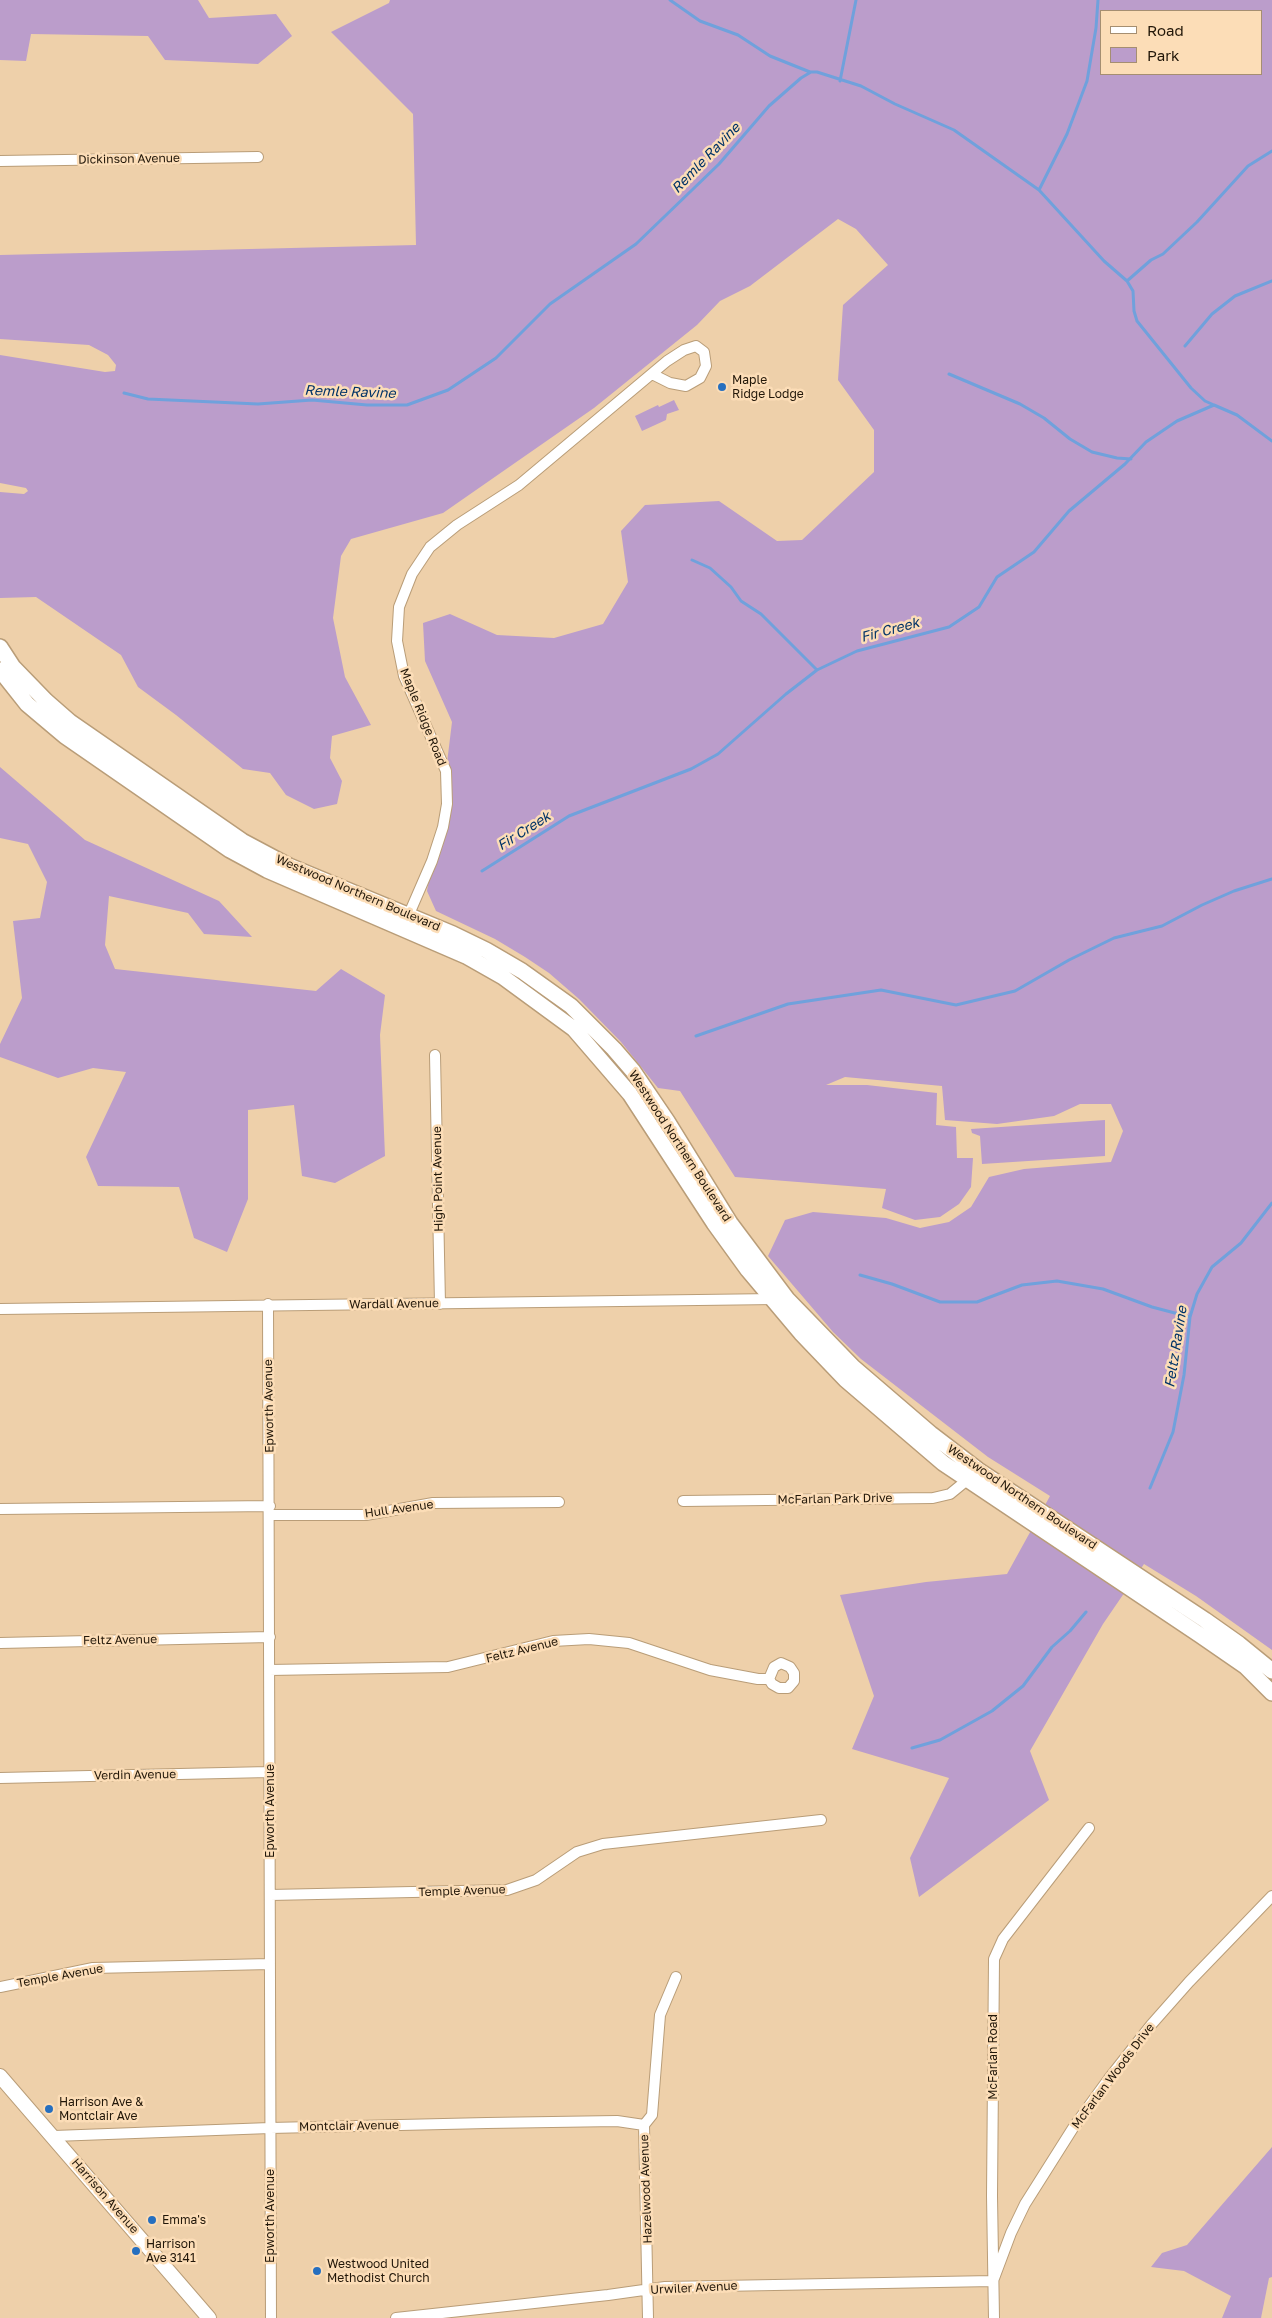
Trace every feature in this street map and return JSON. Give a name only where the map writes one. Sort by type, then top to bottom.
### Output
[{"type":"main road","name":"Westwood Northern Boulevard","points":[[0,647],[20,674],[70,722],[242,840],[289,866],[406,922],[504,977],[574,1029],[630,1094],[714,1223],[771,1300],[846,1380],[943,1463],[973,1475],[1205,1620],[1272,1671]]},
{"type":"main road","name":"Westwood Northern Boulevard","points":[[0,670],[28,704],[65,736],[230,850],[268,870],[406,922],[453,934],[522,971],[571,1006],[614,1049],[650,1096],[730,1223],[787,1299],[852,1367],[931,1434],[973,1475],[1245,1666],[1272,1693]]},
{"type":"main road","name":"Harrison Avenue","points":[[0,2076],[54,2136],[209,2318]]},
{"type":"street","name":"Dickinson Avenue","points":[[0,161],[258,157]]},
{"type":"street","name":"Maple Ridge Road","points":[[406,922],[432,861],[443,827],[447,804],[446,771],[404,676],[397,641],[400,607],[412,574],[430,547],[457,525],[520,485],[652,374],[684,350],[696,346],[704,352],[706,366],[700,378],[686,386],[670,383],[652,374]]},
{"type":"street","name":"High Point Avenue","points":[[435,1055],[440,1304]]},
{"type":"street","name":"Wardall Avenue","points":[[0,1309],[268,1304],[440,1304],[787,1299]]},
{"type":"street","name":"Epworth Avenue","points":[[268,1304],[271,2318]]},
{"type":"street","name":"McFarlan Park Drive","points":[[683,1501],[933,1498],[950,1494],[973,1475]]},
{"type":"street","name":"Hull Avenue","points":[[0,1509],[270,1510],[366,1515],[433,1503],[559,1502]]},
{"type":"street","name":"Feltz Avenue","points":[[0,1643],[270,1637]]},
{"type":"street","name":"Feltz Avenue","points":[[269,1670],[448,1666],[554,1641],[589,1639],[628,1643],[710,1670],[758,1679],[769,1678]]},
{"type":"street","name":"Verdin Avenue","points":[[0,1778],[269,1772]]},
{"type":"street","name":"Temple Avenue","points":[[270,1895],[507,1890],[536,1880],[577,1852],[602,1844],[821,1820]]},
{"type":"street","name":"McFarlan Road","points":[[994,2318],[992,2196],[994,1959],[1003,1939],[1089,1828]]},
{"type":"street","name":"McFarlan Woods Drive","points":[[993,2281],[1011,2233],[1025,2204],[1073,2128],[1151,2025],[1272,1896]]},
{"type":"street","name":"Temple Avenue","points":[[0,1987],[94,1968],[270,1964]]},
{"type":"street","name":"Hazelwood Avenue","points":[[648,2318],[644,2125],[652,2115],[660,2015],[676,1977]]},
{"type":"street","name":"Montclair Avenue","points":[[54,2136],[270,2128],[617,2121],[644,2125]]},
{"type":"street","name":"Urwiler Avenue","points":[[396,2318],[694,2286],[993,2281]]},
{"type":"green space","points":[[0,0],[198,0],[209,18],[276,14],[292,36],[258,64],[165,60],[148,36],[31,34],[26,61],[0,60]]},
{"type":"green space","points":[[390,0],[1272,0],[1272,1650],[1196,1596],[1144,1564],[1103,1624],[1030,1751],[1049,1800],[919,1897],[910,1858],[949,1778],[852,1749],[874,1696],[840,1595],[926,1582],[1007,1574],[1050,1496],[988,1457],[861,1359],[833,1332],[768,1256],[785,1220],[813,1212],[886,1218],[920,1228],[949,1222],[971,1207],[989,1177],[1024,1169],[1111,1162],[1123,1131],[1111,1104],[1080,1104],[1054,1116],[997,1124],[945,1120],[942,1086],[845,1077],[826,1085],[867,1085],[937,1093],[936,1125],[956,1127],[957,1158],[973,1158],[971,1187],[959,1204],[940,1217],[915,1220],[882,1208],[886,1189],[735,1177],[680,1091],[658,1088],[621,1042],[579,999],[549,973],[495,939],[436,911],[427,891],[432,861],[443,827],[446,771],[452,722],[425,661],[423,623],[450,614],[497,635],[554,638],[603,624],[628,582],[621,531],[645,505],[719,501],[777,541],[802,540],[874,472],[874,430],[838,380],[843,305],[888,265],[856,229],[838,219],[750,286],[720,301],[697,325],[594,408],[443,513],[351,539],[341,556],[333,618],[345,677],[371,725],[332,736],[330,758],[342,781],[337,804],[314,809],[286,795],[270,773],[243,769],[138,687],[121,655],[36,597],[0,598],[0,492],[24,494],[28,491],[26,488],[0,483],[0,355],[105,372],[115,371],[116,365],[108,355],[89,345],[0,339],[0,255],[416,245],[413,114],[331,32],[389,3]]},
{"type":"green space","points":[[674,400],[679,410],[667,414],[666,420],[642,431],[635,416]]},
{"type":"green space","points":[[0,767],[85,840],[219,901],[252,937],[204,934],[188,913],[109,896],[105,945],[115,969],[316,991],[341,969],[385,995],[380,1035],[385,1156],[335,1183],[302,1176],[294,1105],[248,1110],[248,1199],[227,1252],[194,1238],[179,1187],[98,1186],[86,1157],[126,1072],[93,1068],[58,1078],[0,1057],[0,1044],[22,998],[13,921],[40,918],[47,882],[28,844],[0,838]]},
{"type":"green space","points":[[1105,1120],[1105,1156],[982,1164],[980,1136],[972,1133],[971,1129]]},
{"type":"green space","points":[[1272,2147],[1272,2277],[1269,2278],[1261,2318],[1222,2318],[1231,2296],[1184,2271],[1151,2267],[1162,2253],[1187,2245]]},
{"type":"waterway","points":[[670,0],[700,21],[738,35],[770,56],[810,72]]},
{"type":"waterway","points":[[840,81],[856,0]]},
{"type":"waterway","points":[[1039,190],[1067,134],[1087,81],[1096,28],[1098,0]]},
{"type":"waterway","name":"Remle Ravine","points":[[124,393],[148,399],[258,404],[312,400],[367,405],[407,405],[448,390],[496,358],[550,304],[636,244],[719,164],[769,106],[801,78],[811,72],[817,72],[861,86],[895,104],[954,130],[1039,190],[1104,261],[1127,281],[1133,291],[1134,311],[1137,321],[1191,388],[1205,401],[1214,405]]},
{"type":"waterway","points":[[1127,281],[1151,260],[1163,254],[1197,222],[1248,166],[1272,151]]},
{"type":"waterway","points":[[1185,346],[1212,314],[1235,296],[1272,281]]},
{"type":"waterway","points":[[949,374],[1020,404],[1044,418],[1070,439],[1092,452],[1131,459]]},
{"type":"waterway","name":"Fir Creek","points":[[482,871],[569,816],[691,769],[718,754],[786,694],[817,670],[857,651],[949,627],[979,607],[997,577],[1034,552],[1069,511],[1125,464],[1146,442],[1177,421],[1214,405],[1237,415],[1272,441]]},
{"type":"waterway","points":[[692,560],[710,568],[731,587],[741,601],[761,614],[817,670]]},
{"type":"waterway","points":[[696,1036],[788,1004],[881,990],[956,1005],[1015,991],[1069,960],[1114,938],[1162,926],[1234,891],[1272,879]]},
{"type":"waterway","name":"Feltz Ravine","points":[[1150,1488],[1173,1432],[1184,1375],[1190,1317],[1197,1294],[1212,1267],[1241,1243],[1272,1203]]},
{"type":"waterway","points":[[860,1275],[892,1284],[940,1302],[977,1302],[1022,1285],[1057,1281],[1103,1289],[1152,1307],[1190,1317]]},
{"type":"waterway","points":[[912,1748],[940,1740],[992,1711],[1023,1686],[1052,1647],[1070,1631],[1086,1612]]},
{"type":"place","name":"Maple Ridge Lodge","points":[[722,387]]},
{"type":"place","name":"Harrison Ave & Montclair Ave","points":[[49,2109]]},
{"type":"place","name":"Emma's","points":[[152,2220]]},
{"type":"place","name":"Harrison Ave 3141","points":[[136,2251]]},
{"type":"place","name":"Westwood United Methodist Church","points":[[317,2271]]}]
